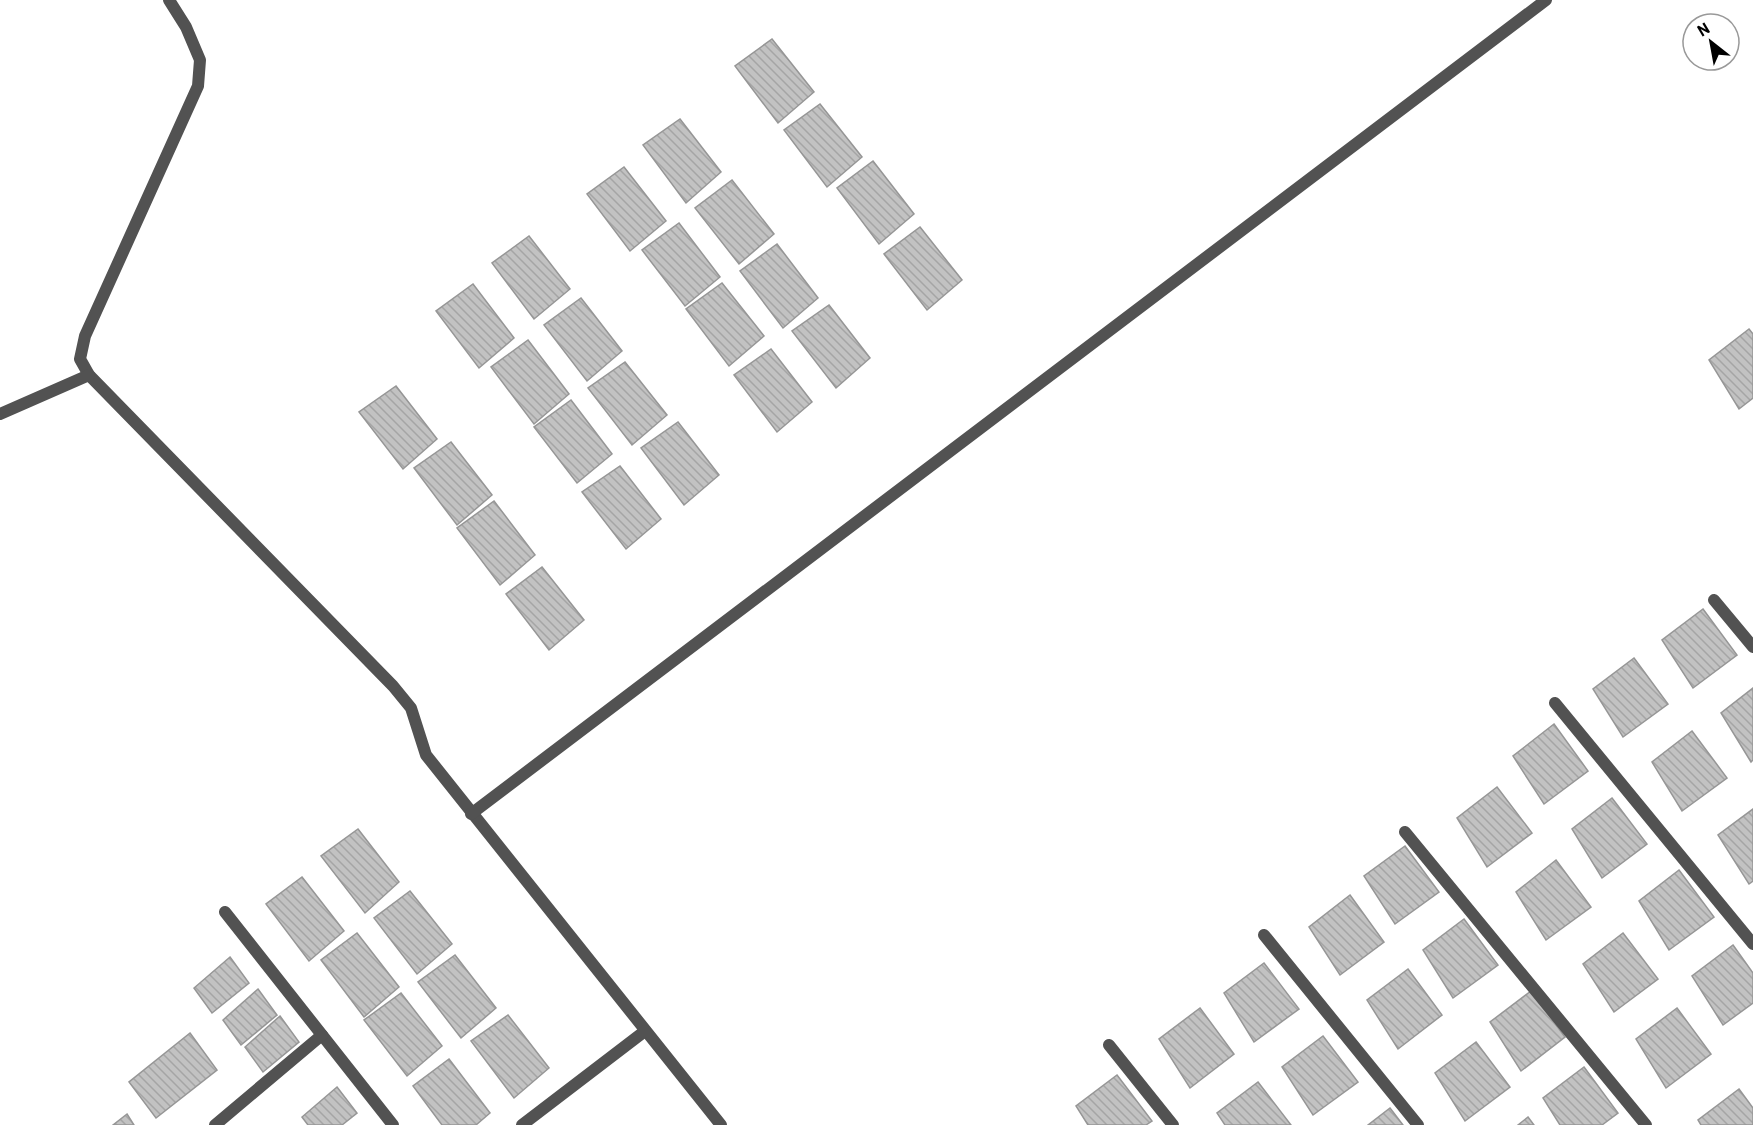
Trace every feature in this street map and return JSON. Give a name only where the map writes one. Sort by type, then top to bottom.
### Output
[{"type":"street","points":[[169,0],[186,27],[200,60],[198,86],[85,336],[80,359],[89,375],[393,686],[411,708],[426,755],[721,1125]]},
{"type":"street","points":[[471,814],[1546,0]]},
{"type":"street","points":[[0,414],[89,375]]},
{"type":"street","points":[[1714,600],[1753,647]]},
{"type":"street","points":[[1555,703],[1753,944]]},
{"type":"street","points":[[1405,832],[1646,1125]]},
{"type":"street","points":[[225,912],[393,1125]]},
{"type":"street","points":[[1264,935],[1418,1125]]},
{"type":"street","points":[[522,1125],[645,1031]]},
{"type":"street","points":[[215,1125],[322,1035]]},
{"type":"street","points":[[1109,1045],[1173,1125]]},
{"type":"building","points":[[772,39],[814,92],[778,123],[735,66]]},
{"type":"building","points":[[820,104],[862,157],[827,187],[784,130]]},
{"type":"building","points":[[680,119],[721,172],[686,203],[643,145]]},
{"type":"building","points":[[873,161],[914,214],[879,244],[837,188]]},
{"type":"building","points":[[624,167],[666,221],[630,251],[587,194]]},
{"type":"building","points":[[732,180],[774,234],[739,264],[695,208]]},
{"type":"building","points":[[679,223],[720,277],[685,306],[642,250]]},
{"type":"building","points":[[920,227],[962,280],[927,310],[884,254]]},
{"type":"building","points":[[529,236],[570,289],[534,319],[492,263]]},
{"type":"building","points":[[777,244],[818,298],[783,328],[740,271]]},
{"type":"building","points":[[722,283],[764,336],[729,366],[686,309]]},
{"type":"building","points":[[473,284],[514,338],[479,368],[436,311]]},
{"type":"building","points":[[581,298],[622,351],[587,381],[544,325]]},
{"type":"building","points":[[829,305],[870,358],[836,388],[792,331]]},
{"type":"building","points":[[1749,329],[1753,334],[1753,398],[1739,409],[1709,360]]},
{"type":"building","points":[[528,340],[569,394],[534,424],[491,367]]},
{"type":"building","points":[[771,349],[812,402],[777,432],[734,375]]},
{"type":"building","points":[[625,362],[667,415],[632,445],[588,388]]},
{"type":"building","points":[[396,386],[437,439],[403,469],[359,412]]},
{"type":"building","points":[[571,400],[612,454],[577,483],[534,427]]},
{"type":"building","points":[[678,422],[719,475],[684,505],[641,448]]},
{"type":"building","points":[[451,442],[492,495],[457,525],[414,468]]},
{"type":"building","points":[[620,466],[661,519],[626,549],[582,492]]},
{"type":"building","points":[[494,501],[535,555],[500,585],[457,528]]},
{"type":"building","points":[[542,567],[584,620],[549,650],[506,594]]},
{"type":"building","points":[[1703,609],[1737,655],[1693,688],[1662,640]]},
{"type":"building","points":[[1634,658],[1668,704],[1623,737],[1593,689]]},
{"type":"building","points":[[1753,688],[1753,760],[1751,762],[1721,713]]},
{"type":"building","points":[[1554,724],[1588,771],[1544,804],[1513,756]]},
{"type":"building","points":[[1692,731],[1727,778],[1682,811],[1652,762]]},
{"type":"building","points":[[1497,787],[1532,833],[1487,867],[1457,818]]},
{"type":"building","points":[[1612,798],[1647,844],[1602,878],[1572,829]]},
{"type":"building","points":[[1753,809],[1753,881],[1749,884],[1718,835]]},
{"type":"building","points":[[358,829],[399,882],[365,913],[321,856]]},
{"type":"building","points":[[1405,846],[1439,892],[1395,924],[1364,876]]},
{"type":"building","points":[[1556,860],[1591,907],[1546,940],[1516,892]]},
{"type":"building","points":[[1679,870],[1714,917],[1669,950],[1639,901]]},
{"type":"building","points":[[302,877],[344,931],[309,961],[266,904]]},
{"type":"building","points":[[410,891],[452,944],[417,974],[374,918]]},
{"type":"building","points":[[1350,895],[1384,942],[1340,975],[1309,927]]},
{"type":"building","points":[[1464,919],[1498,965],[1453,998],[1423,950]]},
{"type":"building","points":[[357,933],[399,987],[364,1017],[321,960]]},
{"type":"building","points":[[1623,933],[1658,979],[1614,1012],[1583,964]]},
{"type":"building","points":[[1733,945],[1753,973],[1753,1003],[1723,1025],[1692,976]]},
{"type":"building","points":[[455,955],[496,1008],[461,1038],[418,982]]},
{"type":"building","points":[[230,957],[249,983],[212,1013],[194,988]]},
{"type":"building","points":[[1264,963],[1299,1009],[1254,1042],[1224,993]]},
{"type":"building","points":[[1408,969],[1442,1015],[1398,1049],[1367,1000]]},
{"type":"building","points":[[258,989],[277,1015],[241,1045],[223,1020]]},
{"type":"building","points":[[1531,991],[1565,1037],[1521,1071],[1490,1022]]},
{"type":"building","points":[[401,993],[442,1046],[407,1076],[364,1020]]},
{"type":"building","points":[[1200,1008],[1234,1054],[1190,1088],[1159,1039]]},
{"type":"building","points":[[1677,1008],[1711,1054],[1666,1088],[1636,1039]]},
{"type":"building","points":[[508,1015],[549,1068],[514,1098],[471,1041]]},
{"type":"building","points":[[280,1016],[299,1042],[263,1072],[245,1047]]},
{"type":"building","points":[[190,1033],[217,1070],[156,1118],[129,1082]]},
{"type":"building","points":[[1323,1036],[1358,1082],[1313,1115],[1282,1067]]},
{"type":"building","points":[[1476,1042],[1510,1087],[1465,1121],[1435,1073]]},
{"type":"building","points":[[449,1059],[490,1113],[476,1125],[442,1125],[413,1086]]},
{"type":"building","points":[[1584,1067],[1618,1113],[1602,1125],[1560,1125],[1543,1098]]},
{"type":"building","points":[[1117,1075],[1152,1121],[1146,1125],[1088,1125],[1076,1106]]},
{"type":"building","points":[[1258,1082],[1291,1125],[1225,1125],[1217,1113]]},
{"type":"building","points":[[337,1087],[357,1113],[342,1125],[308,1125],[302,1117]]},
{"type":"building","points":[[1739,1089],[1753,1108],[1753,1125],[1701,1125],[1698,1120]]},
{"type":"building","points":[[1390,1108],[1403,1125],[1368,1125]]},
{"type":"building","points":[[127,1114],[134,1125],[113,1125]]},
{"type":"building","points":[[1528,1117],[1534,1125],[1518,1125]]}]
